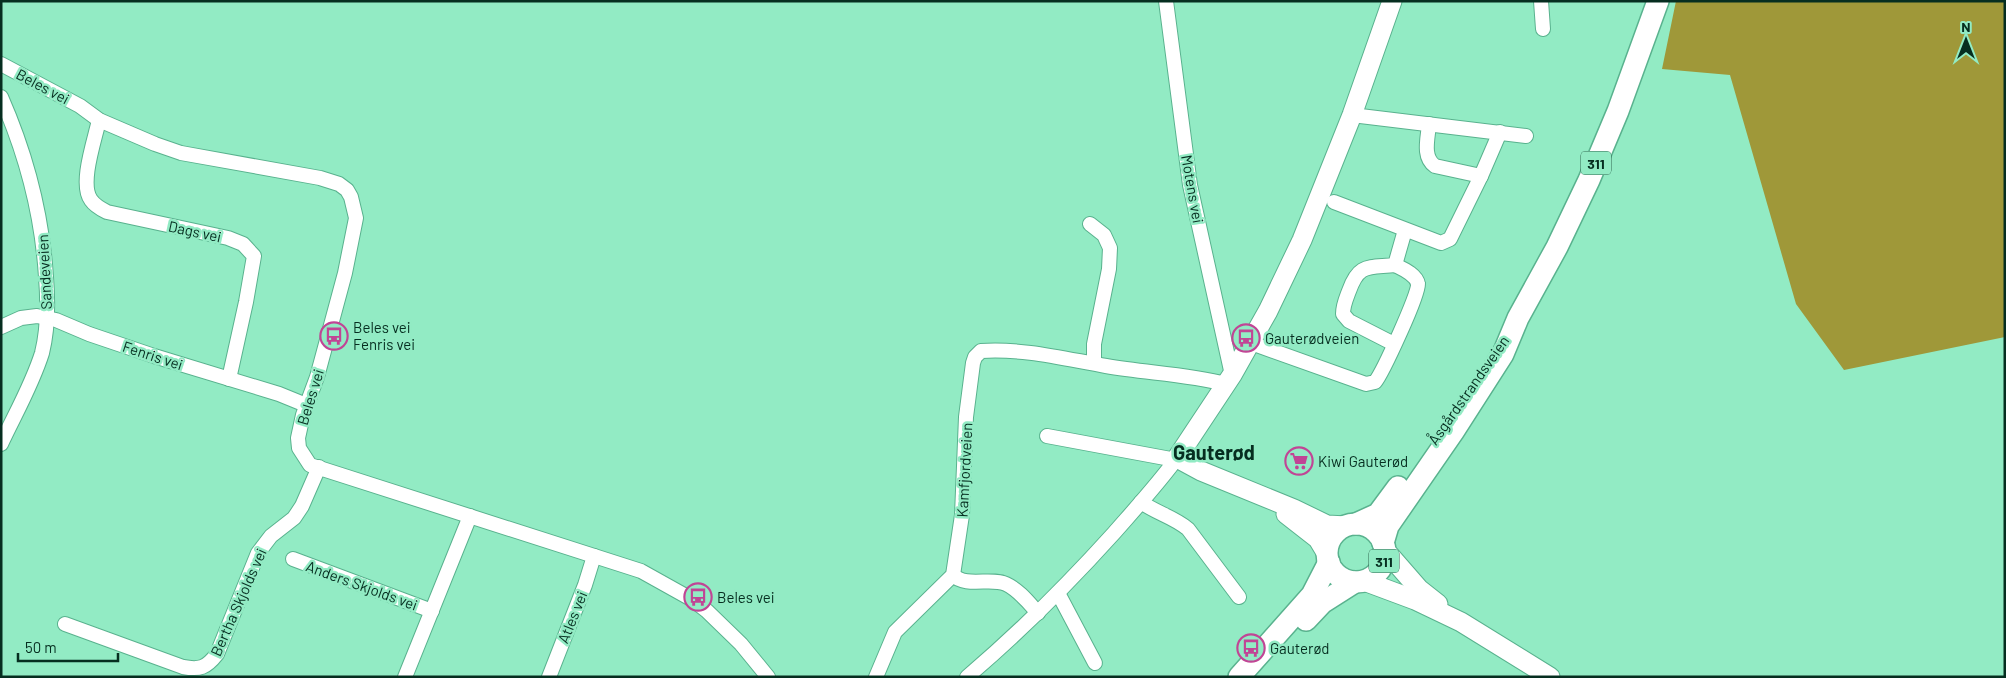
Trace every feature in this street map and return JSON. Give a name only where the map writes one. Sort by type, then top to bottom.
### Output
[{"type":"main road","points":[[1352,525],[1327,525],[1177,459],[1251,343],[1302,240],[1352,115],[1392,1]]},
{"type":"main road","name":"Åsgårdstrandsveien","points":[[1239,677],[1312,595],[1328,558],[1332,537],[1338,530],[1378,514],[1444,427],[1518,318],[1557,247],[1593,171],[1618,112],[1658,1]]},
{"type":"main road","name":"Åsgårdstrandsveien","points":[[1250,677],[1322,603],[1360,581],[1372,578],[1378,572],[1383,565],[1388,526],[1453,432],[1503,354],[1518,318]]},
{"type":"main road","points":[[1254,493],[1318,539],[1328,558]]},
{"type":"main road","name":"311","points":[[1352,525],[1372,528],[1384,546]]},
{"type":"main road","points":[[1384,546],[1419,589],[1461,622]]},
{"type":"main road","name":"311","points":[[1328,558],[1340,577],[1360,581]]},
{"type":"main road","points":[[1360,581],[1415,600],[1461,622],[1550,677]]},
{"type":"street","name":"Motens vei","points":[[1166,1],[1190,185],[1229,380]]},
{"type":"street","points":[[1541,1],[1543,29]]},
{"type":"street","name":"Beles vei","points":[[1,64],[80,106],[99,120],[181,153],[320,178],[339,184],[347,190],[351,197],[356,218],[347,264],[317,377],[306,405],[298,438],[299,448],[310,465],[641,572],[693,600],[720,622],[768,677]]},
{"type":"street","name":"Sandeveien","points":[[1,97],[22,150],[40,221],[47,295],[42,352],[34,374],[1,444]]},
{"type":"street","points":[[1352,115],[1526,136]]},
{"type":"street","name":"Dags vei","points":[[99,120],[86,187],[90,199],[98,207],[107,212],[228,238],[243,244],[254,256],[229,379]]},
{"type":"street","points":[[1429,124],[1426,152],[1428,160],[1435,166],[1480,176]]},
{"type":"street","points":[[1334,202],[1405,230],[1442,243],[1447,242],[1462,216],[1500,132]]},
{"type":"street","points":[[1090,224],[1104,235],[1110,248],[1109,268],[1094,344],[1094,363]]},
{"type":"street","points":[[1395,265],[1405,230]]},
{"type":"street","points":[[1251,343],[1366,384],[1375,382],[1378,379],[1410,310],[1418,285],[1412,274],[1395,265],[1366,268],[1359,271],[1353,278],[1343,306],[1343,314],[1349,321],[1394,344]]},
{"type":"street","name":"Fenris vei","points":[[1,327],[21,318],[37,316],[56,320],[89,334],[279,394],[306,405]]},
{"type":"street","name":"Kamfjordveien","points":[[953,575],[962,515],[966,417],[972,362],[981,351],[1042,355],[1207,379],[1229,380]]},
{"type":"street","points":[[968,677],[1058,593],[1141,502],[1177,459],[1047,436]]},
{"type":"street","name":"Bertha Skjolds vei","points":[[65,624],[182,667],[193,669],[209,664],[217,654],[258,553],[271,536],[294,518],[302,506],[319,467]]},
{"type":"street","points":[[1141,502],[1155,512],[1180,522],[1188,529],[1239,597]]},
{"type":"street","name":"Anders Skjolds vei","points":[[405,677],[470,516]]},
{"type":"street","name":"Atles vei","points":[[549,677],[585,585],[594,556]]},
{"type":"street","name":"Anders Skjolds vei","points":[[292,560],[432,611]]},
{"type":"street","points":[[876,677],[896,632],[953,575],[966,580],[995,581],[1006,584],[1038,613]]},
{"type":"street","points":[[1058,593],[1095,663]]},
{"type":"shaded area","points":[[1676,1],[2005,1],[2005,337],[1844,370],[1796,304],[1730,75],[1662,69]]},
{"type":"place","name":"Beles vei Fenris vei","points":[[334,336]]},
{"type":"place","name":"Gauterødveien","points":[[1246,338]]},
{"type":"place","name":"Kiwi Gauterød","points":[[1299,461]]},
{"type":"place","name":"Beles vei","points":[[698,597]]},
{"type":"place","name":"Gauterød","points":[[1251,648]]},
{"type":"district","name":"Gauterød","points":[[1214,452]]}]
